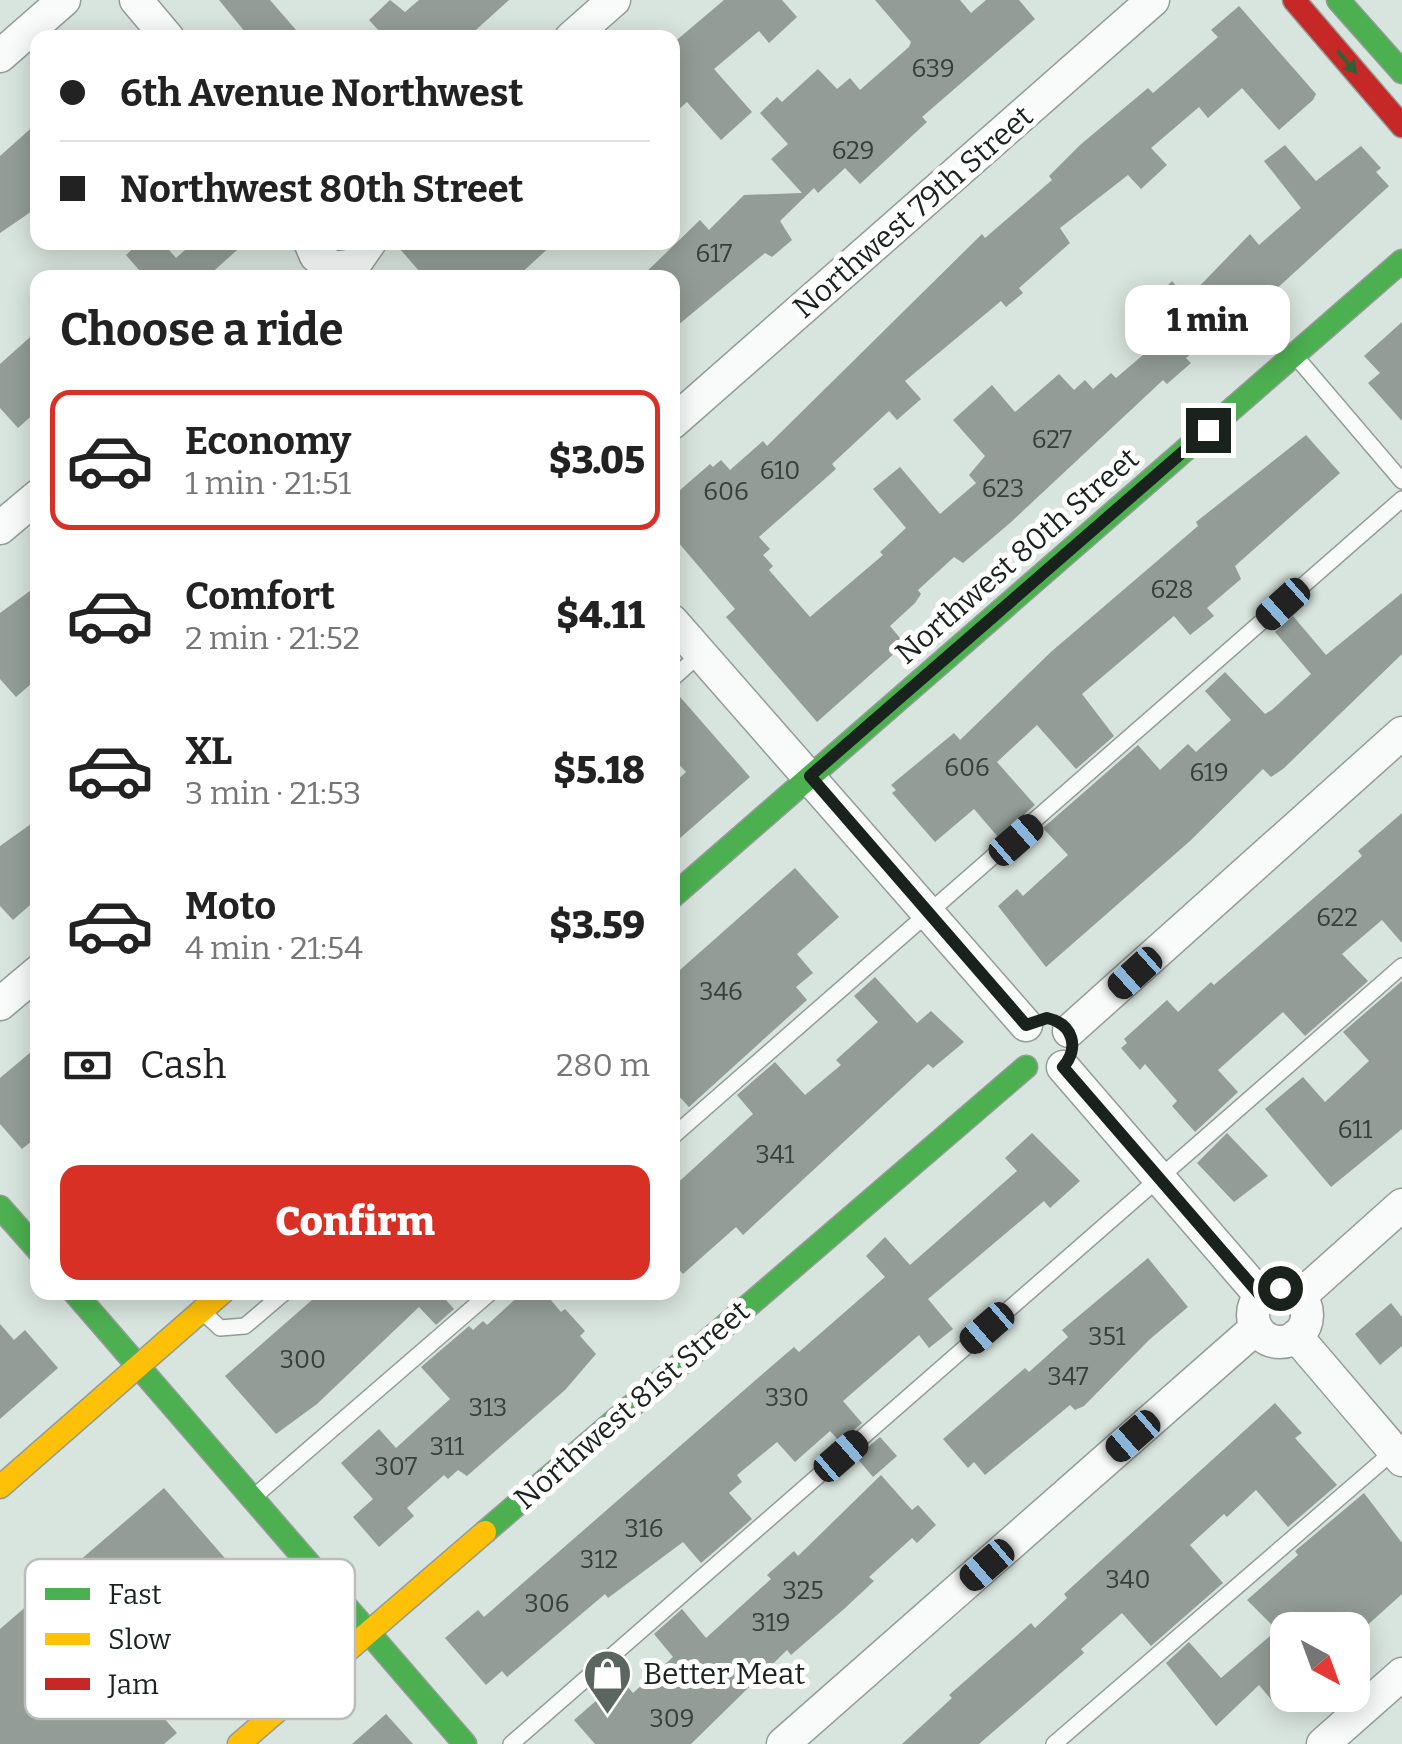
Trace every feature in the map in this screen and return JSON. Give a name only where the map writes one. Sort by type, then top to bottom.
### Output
[{"type":"street","points":[[0,56],[64,0]]},
{"type":"street","points":[[136,0],[161,30]]},
{"type":"street","points":[[580,30],[614,0]]},
{"type":"street","name":"Northwest 79th Street","points":[[680,416],[1153,0]]},
{"type":"street","points":[[1294,0],[1402,126]]},
{"type":"street","points":[[1338,0],[1402,72]]},
{"type":"street","points":[[306,259],[334,268],[370,260]]},
{"type":"street","name":"Northwest 80th Street","points":[[680,890],[1402,261]]},
{"type":"street","points":[[0,528],[30,503]]},
{"type":"street","points":[[680,630],[1026,1025]]},
{"type":"street","points":[[1069,1031],[1402,733]]},
{"type":"street","points":[[0,1004],[30,979]]},
{"type":"street","points":[[1047,1018],[1069,1031],[1072,1052],[1063,1067],[1046,1074],[1026,1067],[1016,1044],[1026,1025],[1047,1018]]},
{"type":"street","name":"Northwest 81st Street","points":[[355,1642],[1026,1067]]},
{"type":"street","points":[[1063,1067],[1261,1296]]},
{"type":"street","points":[[1299,1297],[1402,1205]]},
{"type":"street","points":[[0,1207],[30,1241]]},
{"type":"street","points":[[1280,1288],[1299,1297],[1306,1316],[1296,1336],[1277,1342],[1256,1328],[1253,1311],[1261,1296],[1280,1288]]},
{"type":"street","points":[[81,1300],[305,1559]]},
{"type":"street","points":[[0,1487],[214,1300]]},
{"type":"street","points":[[783,1744],[1256,1328]]},
{"type":"street","points":[[1296,1336],[1399,1452]]},
{"type":"street","points":[[355,1617],[465,1744]]},
{"type":"street","points":[[1323,1744],[1402,1674]]},
{"type":"street","name":"Northwest 81st Street","points":[[239,1744],[267,1719]]},
{"type":"lane","points":[[1294,355],[1402,481]]},
{"type":"lane","points":[[680,1130],[1402,500]]},
{"type":"lane","points":[[680,672],[701,653]]},
{"type":"lane","points":[[512,1744],[1402,966]]},
{"type":"lane","points":[[202,1311],[220,1328],[244,1326],[276,1300]]},
{"type":"lane","points":[[252,1498],[482,1300]]},
{"type":"lane","points":[[1054,1744],[1399,1452]]},
{"type":"building","points":[[219,0],[270,0],[296,30],[243,30]]},
{"type":"building","points":[[390,0],[405,12],[419,0],[509,0],[476,30],[378,30],[369,20]]},
{"type":"building","points":[[724,0],[782,0],[797,17],[769,43],[759,31],[714,69],[752,112],[721,140],[687,102],[680,108],[680,37]]},
{"type":"building","points":[[875,0],[960,0],[971,13],[986,0],[1019,0],[1035,19],[922,117],[927,122],[860,184],[845,168],[818,193],[814,188],[780,221],[792,240],[772,257],[765,253],[680,323],[680,270],[648,270],[669,250],[680,250],[680,239],[700,220],[709,230],[744,195],[802,193],[771,159],[788,144],[760,113],[777,97],[782,102],[818,69],[837,89],[850,78],[860,90],[911,42]]},
{"type":"building","points":[[1239,6],[1316,94],[1313,100],[1279,130],[1242,88],[1208,118],[1199,107],[1151,148],[1167,165],[1141,189],[1128,175],[1060,228],[1070,243],[1019,288],[1023,293],[1006,307],[1001,301],[905,381],[921,399],[897,420],[889,411],[832,464],[836,469],[759,537],[770,549],[763,555],[773,566],[769,570],[810,617],[883,555],[880,552],[906,528],[873,489],[900,467],[940,514],[976,483],[969,475],[985,456],[953,420],[992,385],[1015,412],[1059,374],[1074,390],[1085,380],[1093,389],[1111,373],[1116,378],[1150,349],[1140,337],[1152,327],[1140,313],[1172,281],[1187,299],[1250,234],[1259,245],[1301,208],[1264,161],[1285,145],[1316,181],[1361,146],[1381,168],[1376,172],[1389,186],[1238,324],[1233,318],[1186,358],[1191,363],[1167,384],[1163,380],[1010,523],[963,563],[954,557],[918,590],[921,594],[915,603],[890,626],[905,644],[817,722],[726,617],[735,609],[680,544],[680,490],[710,464],[713,467],[721,460],[730,470],[763,441],[767,446],[982,234],[985,238],[1052,180],[1049,176],[1080,145],[1148,88],[1153,93],[1218,37],[1211,30]]},
{"type":"building","points":[[30,129],[30,212],[0,233],[0,156]]},
{"type":"building","points":[[131,250],[169,250],[176,258],[185,250],[237,250],[215,270],[139,270],[126,255]]},
{"type":"building","points":[[401,250],[546,250],[525,270],[418,270]]},
{"type":"building","points":[[1402,322],[1402,421],[1368,383],[1380,373],[1364,356]]},
{"type":"building","points":[[30,337],[30,417],[18,428],[0,408],[0,364]]},
{"type":"building","points":[[1306,435],[1340,473],[1235,566],[1241,579],[1207,608],[1214,616],[1190,635],[1174,616],[1082,694],[1114,736],[1076,769],[1037,725],[997,762],[1035,805],[998,837],[974,809],[935,842],[892,793],[896,790],[891,785],[954,733],[960,740],[1052,651],[1198,526],[1196,522]]},
{"type":"building","points":[[30,591],[30,685],[16,697],[0,679],[0,613]]},
{"type":"building","points":[[1402,593],[1402,654],[1283,769],[1271,777],[1263,769],[1190,841],[1046,967],[998,906],[1017,889],[1023,896],[1068,855],[1043,828],[1138,745],[1160,770],[1188,744],[1196,752],[1231,720],[1205,691],[1225,672],[1265,714],[1273,709],[1311,674],[1275,632],[1293,616],[1326,655]]},
{"type":"building","points":[[680,697],[750,777],[680,838],[680,778],[686,772],[680,766]]},
{"type":"building","points":[[1402,813],[1402,943],[1382,920],[1342,954],[1368,981],[1305,1036],[1283,1012],[1218,1070],[1238,1092],[1195,1132],[1172,1106],[1177,1101],[1145,1064],[1140,1070],[1121,1048],[1127,1043],[1124,1039],[1167,1000],[1178,1012],[1211,982],[1214,985],[1362,856],[1358,851]]},
{"type":"building","points":[[30,825],[30,905],[13,920],[0,906],[0,846]]},
{"type":"building","points":[[795,868],[839,917],[797,954],[813,973],[796,987],[807,1000],[689,1107],[680,1097],[680,970]]},
{"type":"building","points":[[875,977],[917,1023],[931,1011],[964,1042],[933,1068],[928,1064],[743,1235],[736,1227],[683,1274],[680,1181],[753,1114],[737,1095],[775,1062],[805,1095],[841,1065],[836,1060],[878,1022],[854,996]]},
{"type":"building","points":[[1402,981],[1402,1129],[1331,1187],[1265,1109],[1303,1077],[1325,1102],[1369,1061],[1343,1032]]},
{"type":"building","points":[[30,1053],[30,1142],[22,1149],[0,1124],[0,1078]]},
{"type":"building","points":[[1032,1133],[1080,1181],[1050,1208],[1044,1201],[928,1299],[953,1329],[929,1348],[919,1335],[843,1401],[862,1423],[840,1442],[830,1431],[795,1462],[777,1442],[737,1475],[742,1482],[729,1493],[752,1519],[701,1563],[683,1542],[608,1598],[605,1594],[507,1677],[502,1671],[486,1685],[445,1638],[478,1610],[484,1617],[794,1347],[799,1352],[885,1277],[866,1256],[885,1237],[910,1265],[1017,1171],[1005,1158]]},
{"type":"building","points":[[1227,1133],[1268,1176],[1234,1202],[1197,1163]]},
{"type":"building","points":[[1148,1258],[1188,1307],[1084,1406],[1075,1410],[1070,1405],[985,1475],[974,1462],[968,1468],[943,1439],[1025,1368],[1029,1372],[1068,1337],[1062,1330]]},
{"type":"building","points":[[312,1300],[446,1300],[454,1309],[436,1325],[419,1307],[317,1404],[276,1434],[225,1376]]},
{"type":"building","points":[[514,1300],[551,1300],[585,1331],[580,1336],[596,1354],[565,1390],[467,1476],[458,1470],[448,1479],[444,1475],[407,1508],[414,1516],[379,1547],[353,1517],[373,1499],[341,1463],[379,1429],[396,1448],[450,1399],[421,1367],[469,1326],[473,1330],[483,1321],[487,1325]]},
{"type":"building","points":[[1391,1303],[1402,1317],[1402,1346],[1380,1365],[1355,1334]]},
{"type":"building","points":[[0,1324],[14,1340],[25,1330],[58,1368],[0,1419]]},
{"type":"building","points":[[1275,1403],[1302,1433],[1295,1438],[1337,1485],[1288,1527],[1256,1490],[1227,1517],[1224,1514],[1190,1545],[1223,1583],[1151,1646],[1122,1613],[1081,1649],[1084,1653],[979,1744],[902,1744],[952,1698],[949,1695],[1031,1623],[1035,1628],[1067,1598],[1064,1594]]},
{"type":"building","points":[[880,1437],[897,1456],[873,1477],[856,1457]]},
{"type":"building","points":[[881,1475],[912,1510],[918,1505],[936,1525],[917,1543],[912,1538],[869,1577],[874,1581],[844,1609],[791,1655],[787,1650],[691,1744],[595,1744],[574,1720],[621,1679],[633,1693],[673,1657],[654,1634],[682,1609],[706,1638],[771,1579],[767,1575],[794,1551],[798,1556]]},
{"type":"building","points":[[164,1488],[226,1559],[81,1559]]},
{"type":"building","points":[[1364,1493],[1402,1543],[1402,1594],[1370,1623],[1370,1612],[1270,1612],[1270,1623],[1247,1600],[1298,1555],[1295,1551]]},
{"type":"building","points":[[25,1608],[25,1719],[165,1719],[177,1733],[164,1744],[0,1744],[0,1629]]},
{"type":"building","points":[[1270,1636],[1270,1698],[1259,1685],[1216,1726],[1166,1663],[1189,1642],[1221,1678]]},
{"type":"building","points":[[386,1714],[413,1744],[352,1744]]},
{"type":"traffic: fast","points":[[1338,0],[1402,72]]},
{"type":"traffic: fast","points":[[680,890],[1402,261]]},
{"type":"traffic: fast","points":[[485,1532],[1026,1067]]},
{"type":"traffic: fast","points":[[0,1207],[30,1241]]},
{"type":"traffic: fast","points":[[81,1300],[305,1559]]},
{"type":"traffic: fast","points":[[355,1617],[465,1744]]},
{"type":"traffic: slow","points":[[0,1487],[214,1300]]},
{"type":"traffic: slow","points":[[355,1644],[485,1532]]},
{"type":"traffic: slow","points":[[239,1744],[268,1719]]},
{"type":"traffic: jam","points":[[1294,0],[1402,126]]},
{"type":"place","name":"Better Meat","points":[[608,1716]]},
{"type":"route","points":[[1208,430],[810,776],[1026,1025],[1038,1018],[1063,1024],[1072,1040],[1072,1052],[1063,1067],[1261,1296],[1280,1288]]}]
